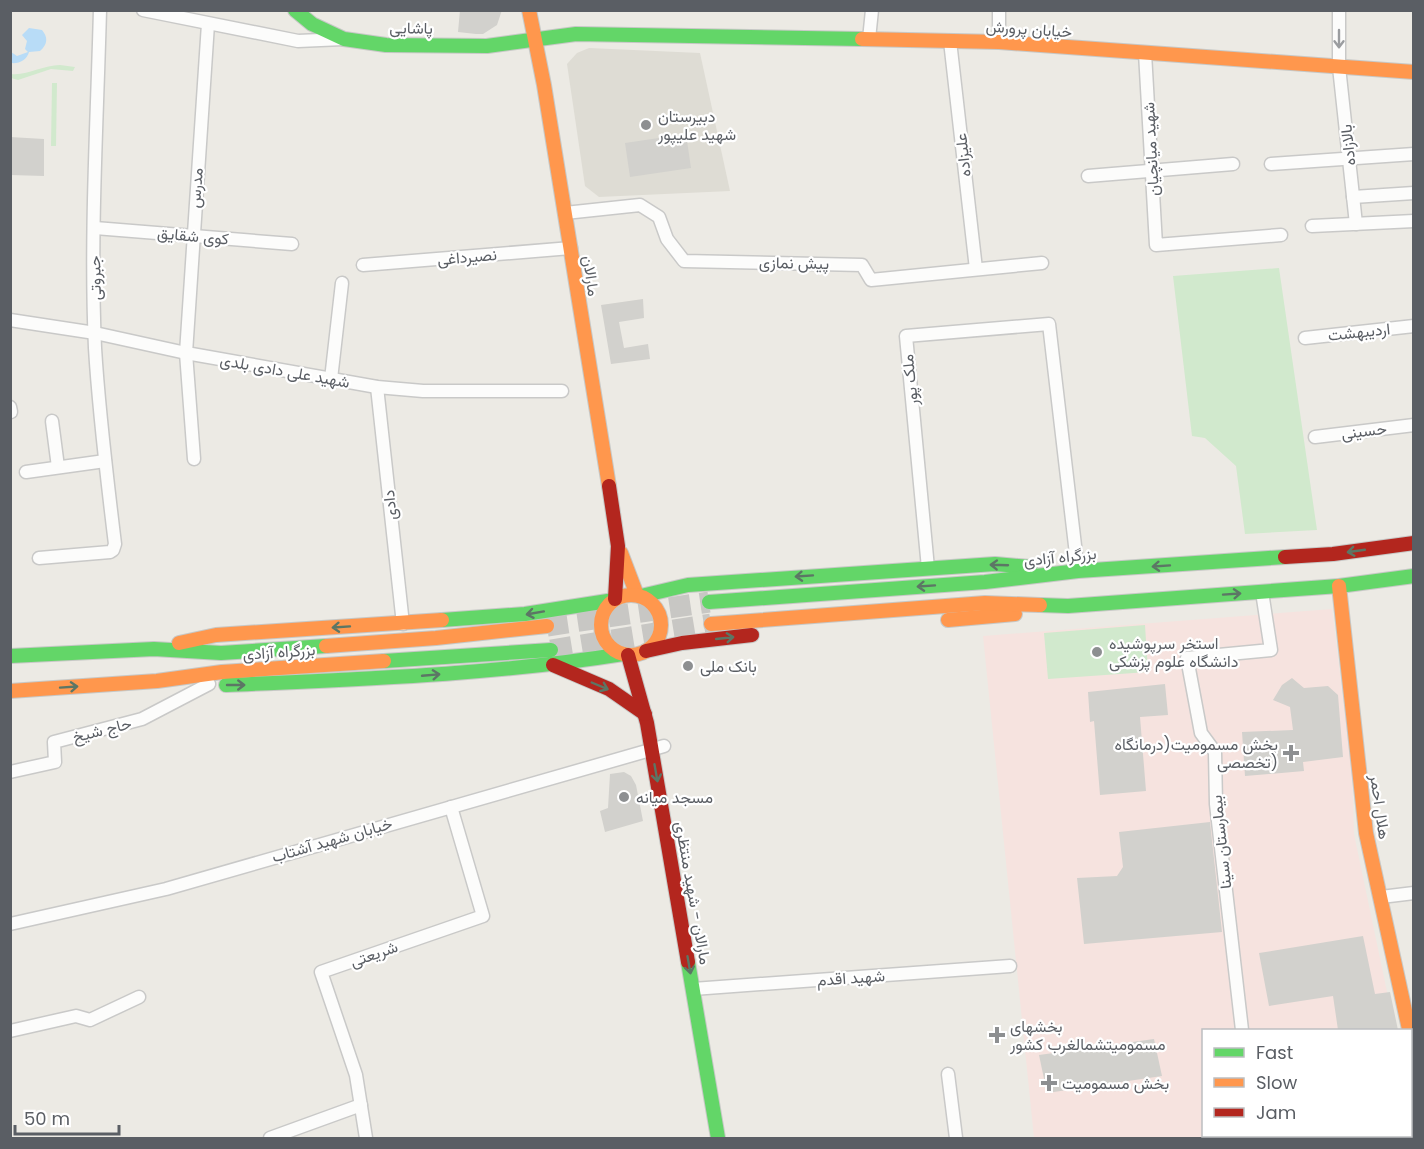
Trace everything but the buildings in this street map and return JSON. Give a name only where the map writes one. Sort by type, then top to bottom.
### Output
[{"type":"main road","name":"پاشایی","points":[[295,10],[312,24],[344,39],[386,45],[487,46],[534,39]]},
{"type":"main road","name":"مارالان","points":[[529,10],[566,213],[618,546],[614,599]]},
{"type":"main road","name":"خیابان پرورش","points":[[534,39],[576,34],[999,42],[1413,72]]},
{"type":"main road","name":"بزرگراه آزادی","points":[[709,602],[985,582],[1078,571],[1333,555],[1413,543]]},
{"type":"main road","name":"مارالان","points":[[618,546],[639,596]]},
{"type":"main road","points":[[154,649],[216,635],[525,614],[626,595],[639,596],[688,585],[770,578],[995,564],[1078,571]]},
{"type":"main road","points":[[817,630],[992,617],[1068,606],[1339,586],[1413,576]]},
{"type":"main road","name":"هلال احمر","points":[[1339,586],[1366,833],[1409,1029]]},
{"type":"main road","points":[[671,590],[666,601],[665,617],[670,632],[682,643]]},
{"type":"main road","points":[[639,596],[655,606],[661,622],[658,639],[646,651]]},
{"type":"main road","points":[[614,599],[603,613],[601,630],[608,645],[625,654]]},
{"type":"main road","points":[[711,624],[985,603],[1068,606]]},
{"type":"main road","points":[[575,606],[588,618],[592,627],[592,645],[583,659]]},
{"type":"main road","name":"بزرگراه آزادی","points":[[10,656],[154,649],[221,653],[436,638],[547,626]]},
{"type":"main road","points":[[157,681],[235,686],[414,676],[553,665],[583,659],[638,654],[682,643],[762,634]]},
{"type":"main road","name":"بزرگراه آزادی","points":[[10,691],[157,681],[222,672],[551,650]]},
{"type":"main road","name":"مارالان - شهید منتظری","points":[[625,654],[658,748],[693,989],[718,1138]]},
{"type":"main road","points":[[553,665],[609,689],[645,714]]},
{"type":"street","name":"جبروتی","points":[[39,558],[110,552],[115,544],[105,461],[95,333],[100,10]]},
{"type":"street","points":[[143,10],[298,41],[344,39]]},
{"type":"street","points":[[869,39],[872,10]]},
{"type":"street","points":[[999,10],[999,42]]},
{"type":"street","name":"بالازاده","points":[[1339,10],[1340,67],[1356,224]]},
{"type":"street","name":"مدرس","points":[[194,459],[186,353],[208,24]]},
{"type":"street","name":"علیزاده","points":[[950,41],[976,269]]},
{"type":"street","name":"شهید میانچیان","points":[[1145,53],[1156,245],[1281,236]]},
{"type":"street","points":[[1271,164],[1413,154]]},
{"type":"street","points":[[1088,177],[1233,164]]},
{"type":"street","points":[[1353,197],[1413,193]]},
{"type":"street","name":"پیش نمازی","points":[[566,213],[640,205],[659,217],[668,238],[684,261],[862,265],[871,280],[1042,263]]},
{"type":"street","points":[[1312,226],[1413,221]]},
{"type":"street","name":"کوی شقایق","points":[[95,228],[292,244]]},
{"type":"street","name":"نصیرداغی","points":[[363,265],[571,248]]},
{"type":"street","points":[[331,380],[342,283]]},
{"type":"street","name":"شهید علی دادی بلدی","points":[[10,320],[95,333],[186,353],[377,387],[423,392],[562,391]]},
{"type":"street","name":"ملک پور","points":[[928,568],[906,336],[1049,324],[1078,571]]},
{"type":"street","name":"اردیبهشت","points":[[1305,338],[1413,326]]},
{"type":"street","name":"دادی","points":[[377,387],[403,624]]},
{"type":"street","points":[[52,421],[58,467]]},
{"type":"street","name":"حسینی","points":[[1316,437],[1413,425]]},
{"type":"street","points":[[26,472],[105,461]]},
{"type":"street","name":"بیمارستان سینا","points":[[1242,1029],[1216,804],[1215,752],[1201,733],[1187,658],[1270,650],[1262,592]]},
{"type":"street","name":"حاج شیخ","points":[[10,772],[56,762],[54,742],[142,719],[209,684]]},
{"type":"street","name":"خیابان شهید آشتاب","points":[[10,924],[166,889],[658,748]]},
{"type":"street","name":"شریعتی","points":[[366,1138],[356,1075],[321,972],[483,916],[451,807]]},
{"type":"street","points":[[1381,897],[1413,893]]},
{"type":"street","name":"شهید اقدم","points":[[693,989],[1010,966]]},
{"type":"street","points":[[10,1031],[76,1016],[90,1020],[139,997]]},
{"type":"street","points":[[948,1074],[956,1138]]},
{"type":"street","points":[[270,1138],[361,1105]]},
{"type":"shaded area","name":"دبیرستان شهید علیپور","points":[[589,48],[700,53],[730,191],[599,197],[585,186],[567,64],[577,53]]},
{"type":"shaded area","points":[[1332,609],[1352,771],[1354,834],[1395,1029],[1202,1029],[1202,1137],[1382,1137],[1034,1138],[983,636]]},
{"type":"green space","points":[[60,65],[75,67],[73,71],[51,69],[18,80],[11,78],[11,74]]},
{"type":"green space","points":[[52,83],[57,83],[56,146],[51,146]]},
{"type":"green space","points":[[1279,268],[1317,530],[1245,534],[1236,466],[1205,438],[1192,436],[1173,276]]},
{"type":"green space","name":"استخر سرپوشیده دانشگاه علوم پزشکی","points":[[1145,625],[1148,672],[1048,679],[1044,633]]},
{"type":"water","points":[[29,28],[42,30],[46,38],[45,46],[40,51],[29,52],[22,61],[11,63],[11,52],[17,56],[28,52],[25,49],[27,41],[22,35]]},
{"type":"tunnel","points":[[547,626],[709,602]]},
{"type":"tunnel","points":[[551,650],[711,624]]},
{"type":"traffic: fast","points":[[295,10],[312,24],[344,39],[386,45],[487,46],[576,34],[862,39]]},
{"type":"traffic: fast","points":[[709,602],[985,582],[1078,571],[1285,557]]},
{"type":"traffic: fast","points":[[641,596],[688,585],[995,564],[1030,567]]},
{"type":"traffic: fast","points":[[1040,605],[1068,606],[1339,586],[1414,576]]},
{"type":"traffic: fast","points":[[442,620],[525,614],[614,600]]},
{"type":"traffic: fast","points":[[10,656],[154,649],[221,653],[326,646]]},
{"type":"traffic: fast","points":[[384,661],[551,650]]},
{"type":"traffic: fast","points":[[226,685],[475,671],[623,654]]},
{"type":"traffic: fast","points":[[688,962],[718,1138]]},
{"type":"traffic: slow","points":[[529,10],[544,85],[609,486]]},
{"type":"traffic: slow","points":[[862,39],[999,42],[1414,72]]},
{"type":"traffic: slow","points":[[621,553],[637,595]]},
{"type":"traffic: slow","points":[[1339,586],[1366,833],[1409,1029]]},
{"type":"traffic: slow","points":[[631,595],[648,600],[656,608],[661,625],[656,642],[648,650],[631,655],[614,650],[606,642],[601,625],[606,608],[614,600],[631,595]]},
{"type":"traffic: slow","points":[[711,624],[985,603],[1040,605]]},
{"type":"traffic: slow","points":[[948,620],[1015,614]]},
{"type":"traffic: slow","points":[[179,643],[216,635],[442,620]]},
{"type":"traffic: slow","points":[[326,646],[436,638],[547,626]]},
{"type":"traffic: slow","points":[[10,691],[157,681],[222,672],[384,661]]},
{"type":"traffic: jam","points":[[609,486],[618,546],[615,599]]},
{"type":"traffic: jam","points":[[1285,557],[1333,554],[1414,543]]},
{"type":"traffic: jam","points":[[646,651],[682,643],[752,635]]},
{"type":"traffic: jam","points":[[628,655],[647,723],[688,962]]},
{"type":"traffic: jam","points":[[553,665],[609,689],[645,714]]},
{"type":"place","name":"دبیرستان شهید علیپور","points":[[646,125]]},
{"type":"place","name":"استخر سرپوشیده دانشگاه علوم پزشکی","points":[[1097,652]]},
{"type":"place","name":"بانک ملی","points":[[688,666]]},
{"type":"place","name":"بخش مسمومیت(درمانگاه تخصصی)","points":[[1291,753]]},
{"type":"place","name":"مسجد میانه","points":[[624,797]]},
{"type":"place","name":"بخشهای مسمومیتشمالغرب کشور","points":[[997,1035]]},
{"type":"place","name":"بخش مسمومیت","points":[[1049,1083]]}]
